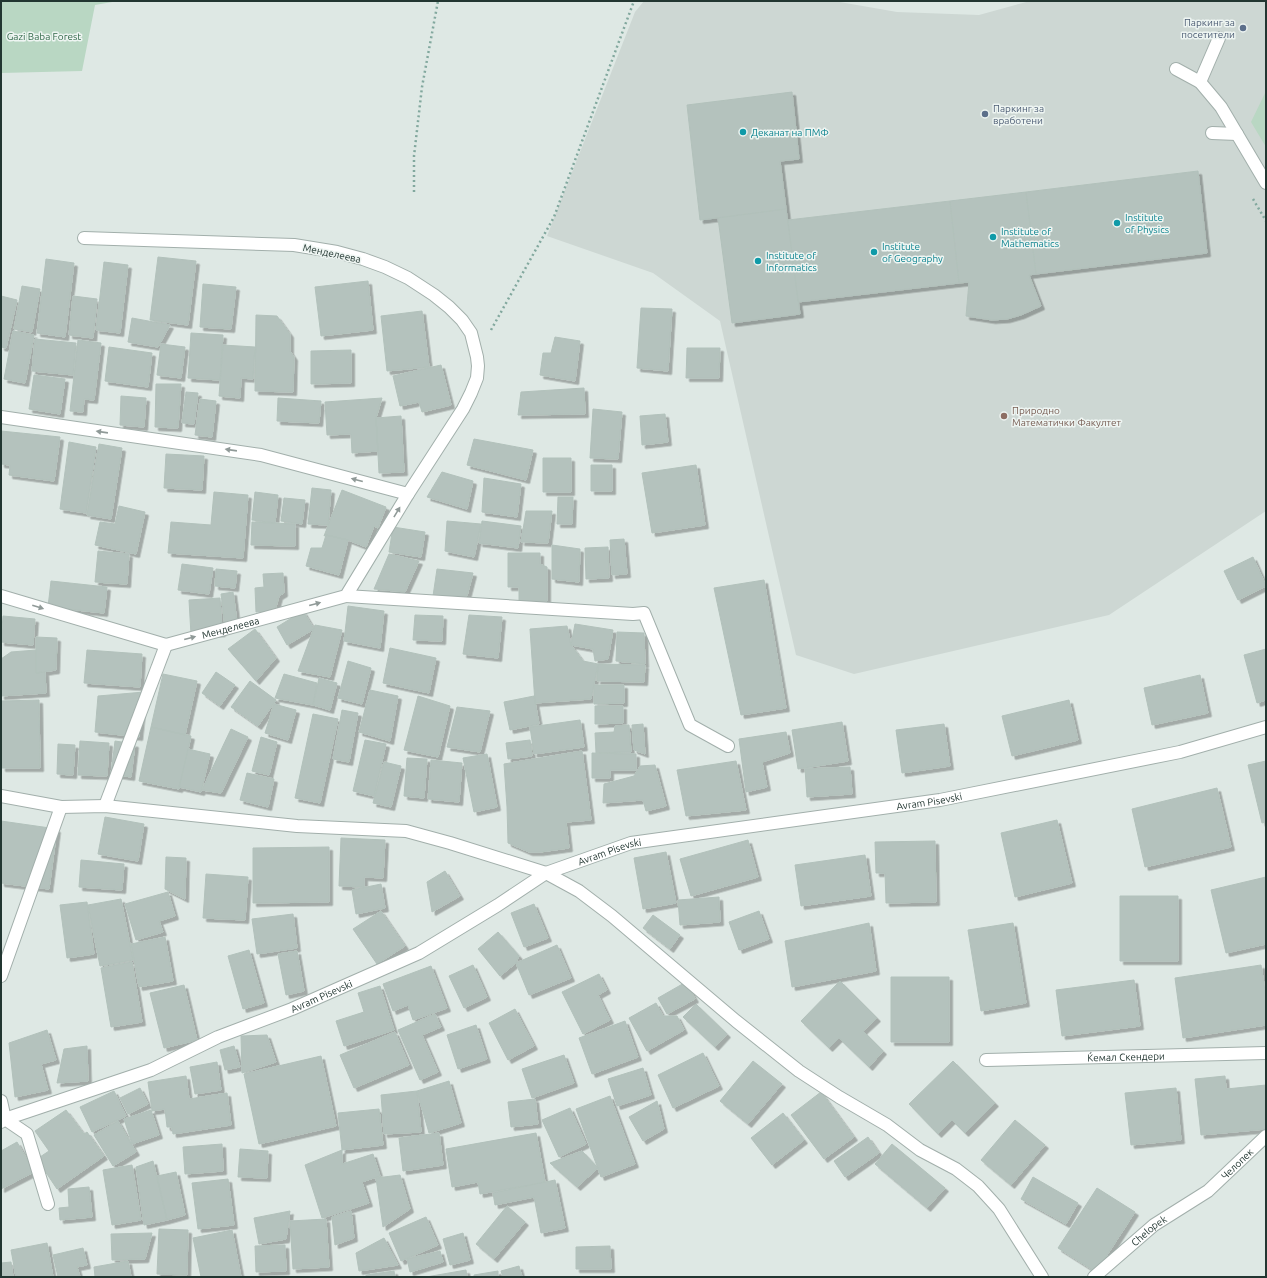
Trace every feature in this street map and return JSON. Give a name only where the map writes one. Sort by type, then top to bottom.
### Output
[{"type":"street","points":[[1200,82],[1219,38]]},
{"type":"street","points":[[1176,69],[1200,82],[1221,107],[1266,182]]},
{"type":"street","points":[[1212,133],[1237,134]]},
{"type":"street","name":"Менделеева","points":[[84,238],[294,244],[337,252],[363,259],[408,278],[449,307],[462,320],[471,333],[477,357],[477,378],[463,409],[408,494],[346,596],[166,645]]},
{"type":"street","points":[[1,417],[261,455],[408,494]]},
{"type":"street","points":[[1,596],[166,645],[105,806]]},
{"type":"street","points":[[346,596],[633,614],[644,613],[690,725],[728,746]]},
{"type":"street","name":"Avram Pisevski","points":[[3,1120],[151,1070],[218,1037],[292,1009],[419,954],[546,873],[631,844],[940,800],[1180,752],[1266,727]]},
{"type":"street","points":[[1,796],[61,807],[105,806],[297,826],[406,831],[450,842],[546,873],[579,890],[612,916],[736,1022],[799,1072],[887,1125],[920,1150],[956,1168],[978,1186],[999,1209],[1042,1277]]},
{"type":"street","points":[[1,976],[61,807]]},
{"type":"street","name":"Ќемал Скендери","points":[[986,1060],[1266,1053]]},
{"type":"street","points":[[1,1101],[3,1120],[27,1134],[48,1204]]},
{"type":"street","name":"Chelopek","points":[[1094,1277],[1154,1225],[1208,1191],[1266,1136]]},
{"type":"path","points":[[414,192],[414,156],[422,87],[438,1]]},
{"type":"path","points":[[477,357],[554,217],[634,1]]},
{"type":"shaded area","name":"Природно Математички Факултет","points":[[644,1],[834,1],[897,12],[979,15],[1030,1],[1266,1],[1266,511],[1109,615],[854,674],[796,655],[720,321],[653,273],[547,236],[635,12]]},
{"type":"green space","name":"Gazi Baba Forest","points":[[1,1],[118,1],[95,5],[82,71],[1,73]]},
{"type":"green space","points":[[1266,91],[1266,147],[1251,122]]},
{"type":"building","name":"Деканат на ПМФ","points":[[792,92],[799,159],[780,161],[786,209],[700,220],[687,105]]},
{"type":"building","name":"Institute of Physics","points":[[1198,171],[1207,253],[1036,274],[1026,192]]},
{"type":"building","name":"Institute of Mathematics","points":[[1026,192],[1036,274],[1029,275],[1041,306],[1021,315],[1007,319],[992,320],[966,316],[969,282],[959,283],[950,201]]},
{"type":"building","name":"Institute of Geography","points":[[950,201],[959,283],[798,302],[788,220]]},
{"type":"building","name":"Institute of Informatics","points":[[786,209],[800,314],[732,323],[718,218]]},
{"type":"building","points":[[158,257],[196,261],[188,325],[150,320]]},
{"type":"building","points":[[46,259],[74,263],[65,337],[37,333]]},
{"type":"building","points":[[104,262],[128,265],[120,333],[96,330]]},
{"type":"building","points":[[368,281],[373,330],[321,336],[315,287]]},
{"type":"building","points":[[203,284],[236,287],[231,329],[200,327]]},
{"type":"building","points":[[22,286],[40,289],[32,332],[14,329]]},
{"type":"building","points":[[1,296],[17,300],[6,348],[1,347]]},
{"type":"building","points":[[73,296],[97,299],[93,338],[69,335]]},
{"type":"building","points":[[641,308],[672,309],[668,371],[637,368]]},
{"type":"building","points":[[422,311],[429,367],[387,371],[381,316]]},
{"type":"building","points":[[256,315],[277,316],[290,334],[290,351],[294,357],[293,392],[255,391]]},
{"type":"building","points":[[132,318],[170,325],[158,347],[128,342]]},
{"type":"building","points":[[13,331],[34,335],[25,383],[4,379]]},
{"type":"building","points":[[191,333],[223,335],[220,380],[188,378]]},
{"type":"building","points":[[555,337],[580,341],[575,381],[540,375],[543,353],[551,353]]},
{"type":"building","points":[[35,339],[76,343],[73,375],[32,371]]},
{"type":"building","points":[[78,340],[101,343],[94,400],[84,399],[83,412],[70,411]]},
{"type":"building","points":[[161,344],[185,347],[181,378],[157,375]]},
{"type":"building","points":[[223,345],[255,347],[253,379],[241,378],[240,398],[219,396]]},
{"type":"building","points":[[109,347],[152,353],[148,387],[105,381]]},
{"type":"building","points":[[687,348],[720,348],[719,378],[686,378]]},
{"type":"building","points":[[351,350],[351,383],[311,384],[311,351]]},
{"type":"building","points":[[441,365],[451,405],[422,412],[419,402],[400,406],[393,376]]},
{"type":"building","points":[[34,375],[65,379],[60,414],[29,409]]},
{"type":"building","points":[[156,384],[181,384],[178,428],[155,427]]},
{"type":"building","points":[[584,388],[585,414],[518,415],[521,392]]},
{"type":"building","points":[[186,392],[198,393],[194,424],[182,423]]},
{"type":"building","points":[[121,396],[146,398],[144,427],[120,425]]},
{"type":"building","points":[[278,398],[321,401],[319,423],[277,421]]},
{"type":"building","points":[[382,398],[376,418],[378,451],[352,453],[351,434],[327,435],[325,402]]},
{"type":"building","points":[[200,399],[216,401],[212,437],[195,435]]},
{"type":"building","points":[[593,409],[622,412],[618,459],[590,458]]},
{"type":"building","points":[[665,414],[668,442],[642,445],[640,416]]},
{"type":"building","points":[[401,416],[404,472],[379,473],[376,418]]},
{"type":"building","points":[[1,431],[60,437],[54,481],[9,475],[10,465],[1,464]]},
{"type":"building","points":[[474,439],[533,450],[526,480],[467,465]]},
{"type":"building","points":[[69,442],[96,447],[86,513],[60,509]]},
{"type":"building","points":[[99,444],[122,448],[111,519],[87,515]]},
{"type":"building","points":[[166,454],[204,456],[202,490],[164,488]]},
{"type":"building","points":[[543,458],[571,458],[571,492],[543,492]]},
{"type":"building","points":[[591,465],[612,465],[612,491],[591,491]]},
{"type":"building","points":[[696,465],[705,525],[652,533],[642,473]]},
{"type":"building","points":[[442,472],[473,481],[467,509],[427,497]]},
{"type":"building","points":[[484,478],[521,484],[517,517],[482,512]]},
{"type":"building","points":[[312,488],[331,490],[328,525],[308,524]]},
{"type":"building","points":[[342,490],[386,507],[378,528],[374,526],[366,547],[348,540],[326,535],[324,536]]},
{"type":"building","points":[[214,492],[248,495],[243,558],[168,553],[171,522],[211,525]]},
{"type":"building","points":[[255,492],[278,495],[275,523],[252,520]]},
{"type":"building","points":[[558,497],[573,497],[572,524],[557,524]]},
{"type":"building","points":[[284,498],[305,500],[302,524],[281,521]]},
{"type":"building","points":[[119,506],[145,512],[136,554],[95,545],[100,522],[115,524]]},
{"type":"building","points":[[526,511],[552,511],[548,543],[521,542]]},
{"type":"building","points":[[447,521],[481,524],[474,557],[445,551]]},
{"type":"building","points":[[482,521],[521,526],[518,548],[479,543]]},
{"type":"building","points":[[252,522],[295,524],[295,546],[251,545]]},
{"type":"building","points":[[393,527],[425,532],[421,557],[389,552]]},
{"type":"building","points":[[326,535],[348,540],[339,575],[306,566],[311,548],[322,548]]},
{"type":"building","points":[[624,539],[627,574],[612,575],[610,540]]},
{"type":"building","points":[[552,545],[580,549],[579,582],[552,579]]},
{"type":"building","points":[[608,547],[609,578],[586,579],[585,548]]},
{"type":"building","points":[[98,551],[129,554],[127,584],[95,582]]},
{"type":"building","points":[[508,553],[540,553],[540,564],[547,567],[547,601],[519,601],[519,587],[508,587]]},
{"type":"building","points":[[389,554],[419,561],[405,592],[374,589]]},
{"type":"building","points":[[1253,557],[1266,586],[1238,600],[1224,571]]},
{"type":"building","points":[[182,564],[213,568],[209,594],[178,590]]},
{"type":"building","points":[[216,569],[237,571],[235,588],[215,586]]},
{"type":"building","points":[[437,569],[473,573],[467,596],[433,596]]},
{"type":"building","points":[[283,573],[284,593],[279,596],[275,611],[256,612],[255,588],[264,587],[263,574]]},
{"type":"building","points":[[764,580],[786,708],[741,715],[714,588]]},
{"type":"building","points":[[51,581],[107,587],[104,613],[48,607]]},
{"type":"building","points":[[233,592],[237,622],[225,626],[221,594]]},
{"type":"building","points":[[220,598],[222,633],[191,635],[189,600]]},
{"type":"building","points":[[348,606],[384,611],[380,648],[344,641]]},
{"type":"building","points":[[303,611],[314,629],[287,645],[277,627]]},
{"type":"building","points":[[415,615],[443,616],[442,641],[413,640]]},
{"type":"building","points":[[469,615],[502,617],[498,658],[463,654]]},
{"type":"building","points":[[3,616],[35,619],[33,645],[1,642]]},
{"type":"building","points":[[575,624],[613,630],[608,659],[595,661],[593,649],[571,645]]},
{"type":"building","points":[[315,625],[342,630],[330,677],[298,671]]},
{"type":"building","points":[[567,626],[571,645],[583,661],[598,664],[591,699],[535,703],[530,629]]},
{"type":"building","points":[[255,629],[276,658],[256,681],[228,649]]},
{"type":"building","points":[[617,632],[644,633],[645,664],[616,661]]},
{"type":"building","points":[[36,637],[57,638],[56,670],[36,673]]},
{"type":"building","points":[[390,648],[436,658],[429,693],[383,683]]},
{"type":"building","points":[[1266,649],[1266,700],[1257,703],[1244,655]]},
{"type":"building","points":[[36,650],[36,673],[45,672],[46,693],[1,696],[1,659],[11,652]]},
{"type":"building","points":[[87,650],[142,654],[140,687],[84,683]]},
{"type":"building","points":[[348,661],[371,668],[362,704],[338,698]]},
{"type":"building","points":[[598,664],[645,665],[644,682],[597,681]]},
{"type":"building","points":[[216,672],[235,685],[220,706],[202,693]]},
{"type":"building","points":[[163,674],[197,681],[185,735],[151,727]]},
{"type":"building","points":[[284,674],[317,683],[313,705],[275,698]]},
{"type":"building","points":[[1200,675],[1208,713],[1152,725],[1144,688]]},
{"type":"building","points":[[319,678],[337,683],[330,710],[313,705]]},
{"type":"building","points":[[250,681],[276,700],[258,726],[231,707]]},
{"type":"building","points":[[594,685],[624,685],[624,703],[594,704]]},
{"type":"building","points":[[370,690],[398,696],[390,741],[359,732]]},
{"type":"building","points":[[144,692],[139,737],[95,732],[98,696]]},
{"type":"building","points":[[418,696],[450,706],[438,757],[404,750]]},
{"type":"building","points":[[534,696],[539,724],[510,730],[504,702]]},
{"type":"building","points":[[39,700],[40,768],[2,768],[1,701]]},
{"type":"building","points":[[1069,700],[1078,740],[1012,756],[1002,716]]},
{"type":"building","points":[[274,704],[296,710],[288,740],[265,733]]},
{"type":"building","points":[[595,706],[623,706],[623,723],[595,724]]},
{"type":"building","points":[[457,707],[490,711],[480,752],[447,747]]},
{"type":"building","points":[[342,710],[358,713],[349,762],[333,759]]},
{"type":"building","points":[[313,714],[338,719],[320,803],[295,798]]},
{"type":"building","points":[[580,720],[584,747],[534,754],[530,727]]},
{"type":"building","points":[[842,722],[848,761],[798,769],[792,730]]},
{"type":"building","points":[[643,724],[645,754],[634,750],[632,725]]},
{"type":"building","points":[[944,724],[950,766],[902,773],[896,730]]},
{"type":"building","points":[[629,725],[631,752],[596,753],[595,733],[614,732],[615,726]]},
{"type":"building","points":[[151,727],[191,736],[179,789],[139,781]]},
{"type":"building","points":[[231,729],[248,737],[221,793],[202,790]]},
{"type":"building","points":[[786,732],[790,753],[762,762],[767,787],[746,792],[739,739]]},
{"type":"building","points":[[261,737],[277,742],[269,775],[252,771]]},
{"type":"building","points":[[365,740],[386,744],[374,796],[353,791]]},
{"type":"building","points":[[530,740],[532,756],[508,759],[506,743]]},
{"type":"building","points":[[80,741],[109,743],[107,776],[78,775]]},
{"type":"building","points":[[115,741],[135,744],[131,777],[111,774]]},
{"type":"building","points":[[58,744],[75,745],[73,775],[57,774]]},
{"type":"building","points":[[188,749],[210,754],[201,792],[179,787]]},
{"type":"building","points":[[582,751],[591,820],[566,822],[569,848],[529,852],[508,843],[504,764]]},
{"type":"building","points":[[592,753],[636,754],[636,770],[610,770],[610,778],[592,778]]},
{"type":"building","points":[[487,754],[497,807],[474,812],[463,758]]},
{"type":"building","points":[[407,758],[427,759],[424,798],[404,796]]},
{"type":"building","points":[[431,760],[462,763],[459,802],[428,799]]},
{"type":"building","points":[[736,761],[746,810],[686,816],[677,770]]},
{"type":"building","points":[[1266,761],[1266,822],[1262,823],[1248,765]]},
{"type":"building","points":[[384,762],[401,766],[391,807],[373,803]]},
{"type":"building","points":[[655,765],[666,806],[646,811],[643,800],[603,803],[604,784],[634,776],[640,766]]},
{"type":"building","points":[[850,767],[852,794],[807,797],[805,769]]},
{"type":"building","points":[[247,773],[274,779],[268,807],[240,800]]},
{"type":"building","points":[[1217,788],[1231,847],[1145,867],[1132,809]]},
{"type":"building","points":[[105,817],[144,824],[138,861],[98,854]]},
{"type":"building","points":[[1057,820],[1072,883],[1015,897],[1001,833]]},
{"type":"building","points":[[1,821],[57,829],[49,889],[1,883]]},
{"type":"building","points":[[341,838],[385,840],[383,878],[364,877],[364,887],[339,886]]},
{"type":"building","points":[[748,840],[758,877],[691,896],[680,859]]},
{"type":"building","points":[[935,841],[936,902],[886,903],[885,873],[876,873],[875,842]]},
{"type":"building","points":[[329,847],[329,902],[253,903],[253,848]]},
{"type":"building","points":[[666,852],[676,903],[643,909],[634,858]]},
{"type":"building","points":[[865,855],[871,896],[801,906],[795,865]]},
{"type":"building","points":[[166,857],[186,858],[185,899],[165,889]]},
{"type":"building","points":[[81,860],[124,864],[122,890],[79,887]]},
{"type":"building","points":[[445,871],[460,896],[432,912],[427,882]]},
{"type":"building","points":[[206,874],[248,877],[245,920],[203,918]]},
{"type":"building","points":[[1266,877],[1266,944],[1226,953],[1211,890]]},
{"type":"building","points":[[381,884],[385,908],[356,914],[352,890]]},
{"type":"building","points":[[168,892],[175,916],[159,921],[163,932],[136,940],[125,904]]},
{"type":"building","points":[[1120,896],[1178,896],[1178,961],[1120,961]]},
{"type":"building","points":[[719,897],[720,922],[680,925],[678,900]]},
{"type":"building","points":[[121,899],[133,960],[100,966],[88,905]]},
{"type":"building","points":[[87,902],[94,954],[67,958],[60,905]]},
{"type":"building","points":[[534,904],[548,938],[524,947],[511,913]]},
{"type":"building","points":[[381,911],[405,946],[377,964],[353,929]]},
{"type":"building","points":[[759,911],[769,939],[739,950],[729,922]]},
{"type":"building","points":[[293,914],[297,948],[257,954],[252,919]]},
{"type":"building","points":[[653,915],[680,935],[670,949],[643,928]]},
{"type":"building","points":[[869,923],[876,971],[792,987],[785,941]]},
{"type":"building","points":[[1013,923],[1026,1003],[981,1011],[968,930]]},
{"type":"building","points":[[498,932],[519,956],[516,963],[500,976],[478,949]]},
{"type":"building","points":[[165,937],[173,981],[139,987],[131,944]]},
{"type":"building","points":[[557,945],[571,978],[529,995],[516,963]]},
{"type":"building","points":[[249,950],[264,1003],[243,1009],[228,956]]},
{"type":"building","points":[[297,951],[304,991],[286,995],[278,954]]},
{"type":"building","points":[[132,962],[142,1022],[111,1027],[101,968]]},
{"type":"building","points":[[473,965],[487,997],[464,1008],[449,976]]},
{"type":"building","points":[[1261,965],[1266,997],[1266,1025],[1183,1038],[1175,978]]},
{"type":"building","points":[[431,966],[447,1008],[413,1020],[408,1005],[393,1011],[383,984]]},
{"type":"building","points":[[599,974],[607,990],[598,995],[610,1020],[583,1034],[562,992]]},
{"type":"building","points":[[891,977],[949,977],[949,1042],[891,1042]]},
{"type":"building","points":[[1134,980],[1140,1026],[1062,1036],[1056,990]]},
{"type":"building","points":[[840,981],[877,1018],[863,1031],[883,1051],[869,1067],[839,1038],[829,1048],[801,1021]]},
{"type":"building","points":[[686,982],[695,999],[667,1014],[658,998]]},
{"type":"building","points":[[184,985],[197,1040],[164,1048],[150,993]]},
{"type":"building","points":[[380,986],[394,1030],[344,1046],[336,1021],[364,1012],[358,993]]},
{"type":"building","points":[[656,1003],[663,1016],[677,1016],[684,1030],[647,1051],[629,1018]]},
{"type":"building","points":[[696,1004],[727,1034],[715,1047],[683,1017]]},
{"type":"building","points":[[515,1009],[534,1046],[508,1060],[489,1023]]},
{"type":"building","points":[[435,1014],[441,1027],[422,1035],[438,1072],[420,1080],[398,1030]]},
{"type":"building","points":[[625,1021],[638,1057],[592,1074],[579,1038]]},
{"type":"building","points":[[476,1025],[487,1059],[458,1069],[447,1035]]},
{"type":"building","points":[[47,1030],[56,1060],[41,1064],[48,1090],[15,1097],[9,1043]]},
{"type":"building","points":[[395,1032],[409,1065],[354,1088],[340,1055]]},
{"type":"building","points":[[267,1035],[276,1062],[242,1073],[241,1036]]},
{"type":"building","points":[[87,1046],[88,1081],[57,1083],[64,1049]]},
{"type":"building","points":[[234,1046],[240,1067],[225,1070],[220,1050]]},
{"type":"building","points":[[703,1053],[719,1086],[673,1108],[658,1075]]},
{"type":"building","points":[[564,1055],[574,1083],[532,1098],[522,1069]]},
{"type":"building","points":[[321,1056],[336,1126],[259,1144],[244,1074]]},
{"type":"building","points":[[753,1061],[782,1084],[748,1124],[720,1101]]},
{"type":"building","points":[[953,1061],[995,1103],[965,1133],[952,1120],[938,1134],[909,1104]]},
{"type":"building","points":[[217,1062],[221,1090],[195,1094],[190,1067]]},
{"type":"building","points":[[643,1068],[651,1095],[617,1106],[608,1079]]},
{"type":"building","points":[[186,1076],[189,1099],[227,1093],[231,1125],[173,1134],[172,1127],[167,1127],[165,1109],[152,1111],[148,1082]]},
{"type":"building","points":[[1225,1076],[1226,1089],[1266,1085],[1266,1129],[1201,1135],[1195,1079]]},
{"type":"building","points":[[449,1081],[461,1123],[429,1133],[417,1091]]},
{"type":"building","points":[[140,1088],[148,1104],[128,1114],[120,1098]]},
{"type":"building","points":[[1176,1088],[1181,1140],[1131,1145],[1125,1093]]},
{"type":"building","points":[[114,1091],[126,1116],[92,1132],[80,1107]]},
{"type":"building","points":[[417,1091],[421,1132],[384,1134],[381,1095]]},
{"type":"building","points":[[821,1092],[854,1137],[824,1159],[791,1115]]},
{"type":"building","points":[[610,1096],[635,1164],[601,1177],[576,1109]]},
{"type":"building","points":[[535,1099],[538,1124],[511,1127],[508,1102]]},
{"type":"building","points":[[657,1101],[664,1129],[643,1141],[629,1117]]},
{"type":"building","points":[[570,1108],[586,1144],[559,1157],[542,1120]]},
{"type":"building","points":[[379,1109],[383,1145],[342,1150],[338,1113]]},
{"type":"building","points":[[66,1110],[84,1134],[87,1132],[104,1156],[57,1189],[37,1159],[49,1151],[35,1131]]},
{"type":"building","points":[[151,1110],[159,1135],[132,1144],[124,1119]]},
{"type":"building","points":[[783,1113],[804,1140],[772,1165],[751,1138]]},
{"type":"building","points":[[1015,1120],[1045,1145],[1011,1185],[981,1160]]},
{"type":"building","points":[[118,1121],[136,1152],[113,1166],[94,1135]]},
{"type":"building","points":[[439,1133],[443,1165],[403,1171],[399,1138]]},
{"type":"building","points":[[536,1133],[545,1182],[480,1194],[478,1182],[452,1187],[446,1149]]},
{"type":"building","points":[[868,1137],[879,1153],[845,1177],[834,1161]]},
{"type":"building","points":[[17,1142],[34,1172],[1,1189],[1,1151]]},
{"type":"building","points":[[222,1144],[223,1171],[185,1174],[183,1147]]},
{"type":"building","points":[[892,1144],[945,1188],[927,1208],[875,1164]]},
{"type":"building","points":[[240,1149],[268,1151],[267,1178],[238,1177]]},
{"type":"building","points":[[342,1150],[342,1164],[373,1154],[380,1176],[362,1182],[369,1203],[322,1218],[305,1165]]},
{"type":"building","points":[[582,1151],[598,1168],[577,1187],[550,1163]]},
{"type":"building","points":[[153,1161],[167,1220],[144,1225],[136,1167]]},
{"type":"building","points":[[132,1165],[141,1220],[112,1225],[103,1170]]},
{"type":"building","points":[[176,1172],[185,1215],[167,1220],[157,1176]]},
{"type":"building","points":[[400,1175],[410,1209],[383,1227],[376,1178]]},
{"type":"building","points":[[1033,1177],[1078,1203],[1066,1224],[1021,1199]]},
{"type":"building","points":[[228,1179],[234,1225],[198,1229],[192,1183]]},
{"type":"building","points":[[555,1180],[565,1228],[541,1233],[534,1197],[495,1205],[493,1193]]},
{"type":"building","points":[[89,1187],[92,1217],[60,1220],[59,1208],[69,1207],[68,1189]]},
{"type":"building","points":[[1097,1188],[1135,1212],[1096,1272],[1058,1248]]},
{"type":"building","points":[[507,1206],[525,1222],[494,1259],[476,1244]]},
{"type":"building","points":[[290,1211],[286,1239],[259,1244],[254,1218]]},
{"type":"building","points":[[351,1211],[354,1238],[335,1245],[332,1217]]},
{"type":"building","points":[[426,1217],[438,1245],[401,1261],[389,1233]]},
{"type":"building","points":[[326,1219],[329,1267],[293,1269],[290,1221]]},
{"type":"building","points":[[159,1229],[188,1230],[187,1275],[157,1274]]},
{"type":"building","points":[[232,1230],[241,1277],[201,1277],[193,1238]]},
{"type":"building","points":[[152,1233],[145,1259],[112,1260],[111,1234]]},
{"type":"building","points":[[463,1233],[470,1260],[450,1265],[443,1239]]},
{"type":"building","points":[[384,1238],[398,1265],[359,1271],[356,1253]]},
{"type":"building","points":[[47,1243],[53,1277],[16,1277],[11,1250]]},
{"type":"building","points":[[285,1245],[286,1271],[256,1272],[255,1246]]},
{"type":"building","points":[[610,1246],[611,1269],[576,1269],[576,1247]]},
{"type":"building","points":[[83,1248],[87,1265],[77,1267],[80,1277],[58,1277],[53,1255]]},
{"type":"building","points":[[440,1251],[443,1262],[410,1272],[407,1259]]},
{"type":"building","points":[[128,1261],[131,1277],[95,1277],[94,1267]]},
{"type":"building","points":[[11,1262],[13,1277],[1,1277],[1,1263]]},
{"type":"building","points":[[519,1266],[522,1277],[503,1277],[501,1271]]},
{"type":"building","points":[[466,1270],[467,1277],[426,1277]]},
{"type":"building","points":[[394,1271],[395,1277],[366,1277],[366,1275]]},
{"type":"building","points":[[498,1271],[498,1277],[474,1277],[474,1275]]},
{"type":"place","name":"Паркинг за посетители","points":[[1243,28]]},
{"type":"place","name":"Паркинг за вработени","points":[[985,114]]},
{"type":"place","name":"Деканат на ПМФ","points":[[743,132]]},
{"type":"place","name":"Institute of Physics","points":[[1117,223]]},
{"type":"place","name":"Institute of Mathematics","points":[[993,237]]},
{"type":"place","name":"Institute of Geography","points":[[874,252]]},
{"type":"place","name":"Institute of Informatics","points":[[758,261]]},
{"type":"place","name":"Природно Математички Факултет","points":[[1004,416]]}]
